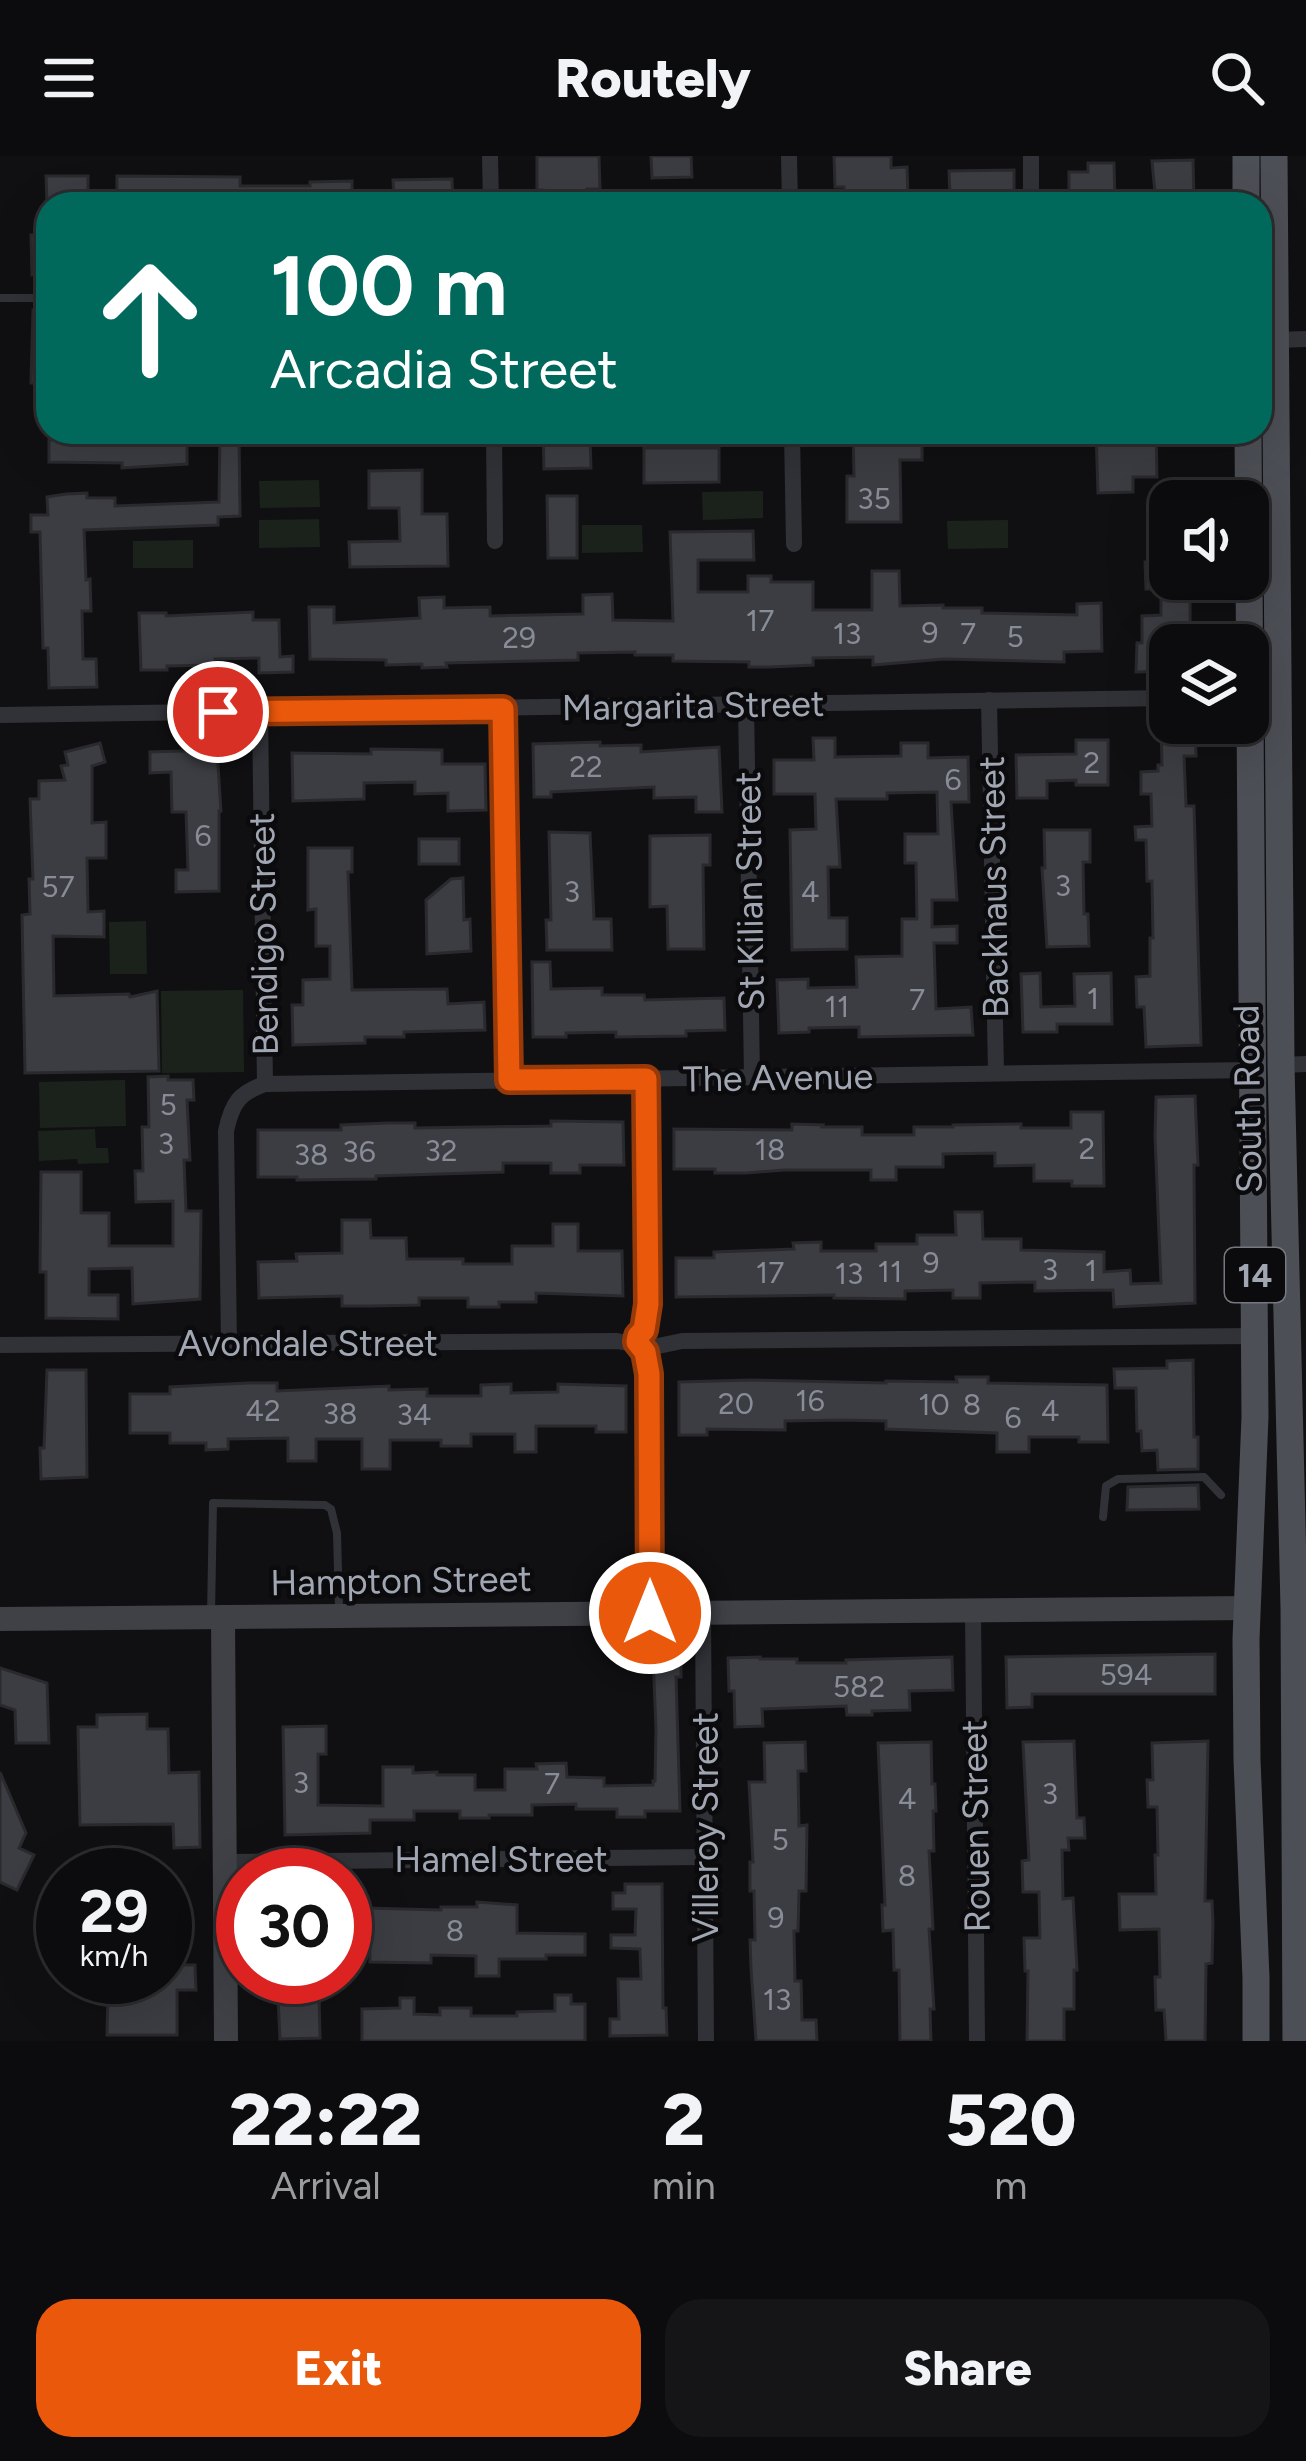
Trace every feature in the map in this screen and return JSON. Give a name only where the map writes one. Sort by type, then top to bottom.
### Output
[{"type":"main road","points":[[1246,156],[1246,192]]},
{"type":"main road","name":"South Road","points":[[1272,424],[1274,156]]},
{"type":"main road","name":"South Road","points":[[1248,444],[1256,624]]},
{"type":"main road","name":"South Road","points":[[1262,624],[1271,444]]},
{"type":"main road","name":"South Road","points":[[1262,744],[1297,1334],[1292,1479],[1300,1608],[1294,1737],[1296,2041]]},
{"type":"main road","name":"South Road","points":[[1256,2041],[1248,1609],[1255,1336],[1280,1066]]},
{"type":"main road","points":[[1254,1480],[1292,1479]]},
{"type":"main road","name":"Hampton Street","points":[[0,1619],[1300,1608]]},
{"type":"main road","points":[[217,1617],[225,1848]]},
{"type":"main road","points":[[1247,1736],[1294,1737]]},
{"type":"main road","points":[[226,2004],[226,2041]]},
{"type":"street","points":[[490,156],[491,192]]},
{"type":"street","points":[[789,156],[790,192]]},
{"type":"street","points":[[1030,192],[1031,156]]},
{"type":"street","points":[[1276,340],[1306,339]]},
{"type":"street","points":[[494,444],[495,541]]},
{"type":"street","points":[[793,444],[794,544]]},
{"type":"street","name":"Margarita Street","points":[[0,715],[1149,698]]},
{"type":"street","name":"Backhaus Street","points":[[989,700],[996,1073]]},
{"type":"street","name":"St Kilian Street","points":[[746,704],[752,1077]]},
{"type":"street","points":[[503,709],[509,1080]]},
{"type":"street","name":"Bendigo Street","points":[[260,712],[265,1084]]},
{"type":"street","name":"The Avenue","points":[[229,1344],[226,1131],[236,1101],[265,1084],[1280,1066]]},
{"type":"street","points":[[646,1079],[650,1613]]},
{"type":"street","name":"Avondale Street","points":[[0,1345],[1255,1336]]},
{"type":"street","name":"Rouen Street","points":[[974,1610],[977,2041]]},
{"type":"street","name":"Villeroy Street","points":[[704,1613],[706,2041]]},
{"type":"street","name":"Hamel Street","points":[[372,1860],[705,1857]]},
{"type":"lane","points":[[0,298],[36,298]]},
{"type":"lane","points":[[1103,1517],[1106,1486],[1118,1479],[1204,1477],[1221,1495]]},
{"type":"lane","points":[[217,1617],[213,1502],[325,1505],[331,1509],[337,1533],[340,1617]]},
{"type":"shaded area","points":[[319,480],[320,507],[260,508],[259,481]]},
{"type":"shaded area","points":[[763,491],[763,518],[703,520],[702,492]]},
{"type":"shaded area","points":[[319,519],[320,547],[259,548],[259,520]]},
{"type":"shaded area","points":[[1008,520],[1008,548],[948,549],[947,521]]},
{"type":"shaded area","points":[[582,525],[642,525],[643,552],[582,553]]},
{"type":"shaded area","points":[[193,540],[193,568],[133,568],[133,541]]},
{"type":"shaded area","points":[[146,921],[147,974],[110,974],[109,922]]},
{"type":"shaded area","points":[[243,990],[244,1072],[162,1073],[161,991]]},
{"type":"shaded area","points":[[125,1080],[126,1126],[40,1128],[39,1082]]},
{"type":"shaded area","points":[[95,1129],[96,1148],[108,1148],[109,1163],[39,1161],[38,1131]]},
{"type":"building","points":[[537,156],[599,156],[600,189],[537,190]]},
{"type":"building","points":[[651,156],[691,156],[692,177],[652,178]]},
{"type":"building","points":[[834,156],[891,156],[891,168],[907,167],[908,192],[844,192],[844,187],[835,187]]},
{"type":"building","points":[[1193,160],[1194,192],[1155,192],[1152,161]]},
{"type":"building","points":[[1088,163],[1114,163],[1115,192],[1069,192],[1069,172],[1088,172]]},
{"type":"building","points":[[1014,170],[1014,192],[950,192],[949,171]]},
{"type":"building","points":[[46,176],[88,176],[88,192],[47,192]]},
{"type":"building","points":[[117,176],[240,177],[240,186],[352,181],[352,192],[117,192]]},
{"type":"building","points":[[452,179],[453,192],[394,192],[393,180]]},
{"type":"building","points":[[31,235],[36,235],[36,275],[32,275]]},
{"type":"building","points":[[33,310],[36,310],[36,383],[31,383]]},
{"type":"building","points":[[49,444],[187,444],[187,464],[122,468],[122,463],[49,462]]},
{"type":"building","points":[[220,444],[239,444],[240,516],[218,517],[218,525],[84,530],[91,611],[82,611],[83,659],[96,659],[97,687],[49,688],[48,648],[43,648],[40,532],[31,532],[31,515],[48,515],[47,497],[87,493],[87,498],[115,498],[115,506],[219,502]]},
{"type":"building","points":[[543,444],[590,444],[591,468],[544,469]]},
{"type":"building","points":[[853,444],[922,444],[922,460],[900,460],[901,522],[847,522],[847,476],[854,476]]},
{"type":"building","points":[[1096,444],[1156,444],[1157,477],[1133,477],[1133,492],[1098,493]]},
{"type":"building","points":[[644,448],[719,448],[719,482],[644,483]]},
{"type":"building","points":[[422,470],[422,514],[447,514],[448,566],[350,567],[349,542],[400,541],[399,508],[369,508],[369,471]]},
{"type":"building","points":[[547,496],[577,496],[577,558],[548,558]]},
{"type":"building","points":[[753,531],[754,560],[698,560],[698,592],[748,592],[748,576],[771,576],[771,582],[813,582],[813,610],[872,610],[872,571],[899,571],[900,606],[1077,615],[1077,604],[1101,603],[1102,651],[1064,652],[1064,662],[944,659],[873,665],[873,657],[813,658],[813,665],[771,667],[749,667],[749,662],[673,661],[673,655],[635,652],[578,653],[578,660],[446,663],[447,667],[422,668],[422,664],[386,665],[386,660],[310,659],[309,607],[334,607],[334,623],[420,618],[419,598],[444,597],[444,608],[490,607],[490,616],[583,614],[583,595],[612,594],[613,620],[673,621],[670,532]]},
{"type":"building","points":[[1145,562],[1149,562],[1149,589],[1146,589]]},
{"type":"building","points":[[1161,600],[1190,600],[1190,624],[1149,624],[1149,672],[1136,672],[1142,616],[1161,615]]},
{"type":"building","points":[[253,612],[253,620],[279,620],[280,657],[293,656],[293,672],[259,673],[259,658],[141,670],[139,613]]},
{"type":"building","points":[[813,738],[835,738],[835,757],[901,756],[901,743],[928,743],[928,758],[968,757],[969,802],[951,802],[957,900],[932,900],[932,927],[957,926],[957,943],[934,943],[936,1009],[971,1007],[973,1035],[859,1037],[859,1027],[779,1033],[777,980],[808,979],[808,988],[857,987],[856,957],[902,956],[902,919],[917,919],[916,863],[905,863],[905,834],[938,834],[937,792],[836,799],[840,867],[828,867],[829,918],[847,918],[847,949],[792,950],[790,830],[816,829],[815,794],[774,794],[774,760],[814,760]]},
{"type":"building","points":[[1076,740],[1108,740],[1108,785],[1047,781],[1047,798],[1017,798],[1016,755],[1076,754]]},
{"type":"building","points":[[600,742],[600,746],[641,745],[641,752],[719,747],[722,812],[696,812],[696,797],[654,798],[654,787],[534,797],[533,744]]},
{"type":"building","points":[[100,743],[105,762],[92,766],[92,823],[106,822],[106,858],[87,858],[88,912],[104,911],[104,937],[53,936],[54,996],[130,997],[157,991],[159,1071],[25,1073],[22,915],[30,914],[29,879],[33,879],[30,799],[39,799],[39,781],[65,780],[61,766],[68,765],[65,752]]},
{"type":"building","points":[[1162,744],[1196,744],[1196,756],[1184,756],[1186,806],[1194,806],[1201,1045],[1146,1047],[1144,1007],[1137,1007],[1136,977],[1150,976],[1153,938],[1146,840],[1136,840],[1135,827],[1152,826],[1151,794],[1141,794],[1141,772],[1158,771]]},
{"type":"building","points":[[371,749],[442,750],[442,764],[485,764],[486,810],[448,811],[448,793],[415,794],[415,782],[364,783],[364,799],[293,801],[292,753],[371,754]]},
{"type":"building","points":[[217,750],[219,891],[176,892],[176,870],[188,870],[186,812],[172,812],[171,772],[150,773],[150,752]]},
{"type":"building","points":[[1044,830],[1090,830],[1090,862],[1083,862],[1089,946],[1047,947]]},
{"type":"building","points":[[549,832],[590,833],[594,919],[611,919],[612,950],[547,950]]},
{"type":"building","points":[[710,835],[710,865],[703,865],[704,949],[668,949],[667,906],[650,907],[650,836]]},
{"type":"building","points":[[419,839],[459,839],[459,864],[419,864]]},
{"type":"building","points":[[308,848],[352,848],[352,872],[348,872],[352,990],[447,989],[448,1004],[484,1002],[485,1030],[404,1032],[404,1037],[365,1037],[365,1043],[293,1045],[292,1005],[303,1005],[303,980],[330,979],[330,946],[316,946],[316,909],[308,910]]},
{"type":"building","points":[[463,878],[471,951],[427,954],[426,900],[451,879]]},
{"type":"building","points":[[532,962],[550,962],[551,989],[602,988],[602,995],[644,995],[645,1000],[724,998],[725,1030],[686,1031],[686,1036],[616,1037],[616,1032],[533,1037]]},
{"type":"building","points":[[1040,973],[1041,1007],[1075,1006],[1074,974],[1111,973],[1112,1024],[1057,1024],[1057,1032],[1023,1032],[1021,974]]},
{"type":"building","points":[[168,1076],[168,1080],[193,1080],[194,1100],[187,1100],[190,1160],[184,1160],[186,1211],[201,1211],[200,1299],[133,1304],[132,1268],[89,1269],[89,1295],[118,1295],[118,1319],[46,1318],[46,1272],[40,1272],[41,1172],[81,1172],[81,1213],[109,1213],[109,1246],[173,1246],[173,1201],[136,1202],[135,1171],[143,1171],[142,1127],[149,1127],[148,1077]]},
{"type":"building","points":[[1195,1096],[1195,1303],[1114,1307],[1113,1290],[1035,1291],[1035,1282],[980,1283],[980,1298],[953,1298],[953,1290],[905,1291],[905,1299],[676,1297],[676,1258],[714,1258],[714,1252],[794,1249],[793,1243],[821,1242],[821,1251],[876,1251],[876,1244],[917,1244],[917,1235],[956,1235],[955,1212],[982,1212],[983,1239],[1021,1239],[1021,1250],[1104,1252],[1104,1272],[1130,1270],[1131,1284],[1161,1283],[1156,1097]]},
{"type":"building","points":[[1071,1112],[1103,1112],[1104,1186],[1034,1181],[1034,1165],[995,1166],[995,1153],[943,1154],[943,1167],[896,1167],[896,1180],[871,1180],[871,1170],[715,1173],[715,1169],[674,1169],[674,1129],[792,1130],[792,1124],[862,1127],[862,1135],[914,1135],[914,1127],[953,1125],[1071,1128]]},
{"type":"building","points":[[551,1121],[623,1122],[624,1165],[580,1165],[580,1173],[551,1173],[551,1163],[503,1163],[503,1172],[376,1179],[258,1177],[258,1130],[341,1130],[341,1125],[387,1123],[415,1123],[415,1128],[551,1126]]},
{"type":"building","points":[[342,1220],[370,1220],[371,1238],[406,1238],[407,1259],[463,1259],[463,1264],[512,1264],[512,1246],[553,1246],[553,1224],[578,1224],[578,1251],[622,1251],[623,1296],[536,1293],[536,1302],[499,1302],[499,1307],[468,1307],[468,1298],[419,1298],[419,1305],[342,1306],[342,1296],[259,1298],[258,1262],[297,1261],[296,1254],[342,1253]]},
{"type":"building","points":[[1193,1360],[1198,1469],[1158,1470],[1157,1450],[1142,1451],[1136,1388],[1115,1388],[1114,1369],[1167,1368],[1167,1361]]},
{"type":"building","points":[[47,1370],[86,1370],[87,1477],[41,1479]]},
{"type":"building","points":[[956,1377],[988,1377],[988,1383],[1107,1385],[1108,1442],[1029,1437],[1029,1452],[997,1452],[997,1433],[886,1429],[886,1421],[843,1420],[785,1421],[785,1430],[707,1429],[707,1435],[679,1435],[679,1382],[957,1382]]},
{"type":"building","points":[[277,1383],[277,1391],[389,1386],[389,1390],[427,1389],[427,1396],[481,1396],[481,1385],[511,1384],[511,1393],[558,1392],[558,1384],[626,1386],[626,1432],[596,1432],[596,1426],[536,1426],[536,1452],[515,1452],[515,1434],[471,1434],[471,1446],[441,1446],[441,1440],[390,1440],[390,1469],[362,1469],[362,1439],[316,1439],[316,1461],[288,1461],[288,1438],[228,1439],[228,1449],[206,1450],[206,1443],[170,1443],[170,1433],[130,1433],[130,1394],[170,1394],[170,1387]]},
{"type":"building","points":[[1198,1485],[1199,1509],[1127,1510],[1128,1487]]},
{"type":"building","points":[[1215,1654],[1215,1694],[1032,1694],[1032,1707],[1007,1708],[1006,1657]]},
{"type":"building","points":[[653,1656],[681,1656],[681,1677],[676,1677],[680,1811],[617,1817],[617,1809],[532,1805],[532,1815],[460,1818],[460,1811],[414,1811],[414,1820],[370,1820],[370,1833],[285,1835],[283,1727],[326,1726],[326,1754],[318,1754],[318,1805],[383,1806],[383,1767],[475,1775],[475,1790],[505,1790],[505,1769],[566,1763],[567,1777],[604,1778],[604,1786],[653,1785]]},
{"type":"building","points":[[952,1657],[953,1690],[909,1691],[910,1710],[872,1711],[872,1715],[847,1715],[846,1706],[762,1709],[763,1726],[735,1727],[728,1658],[846,1663]]},
{"type":"building","points":[[0,1668],[47,1683],[49,1743],[16,1743],[15,1710],[0,1705]]},
{"type":"building","points":[[147,1714],[147,1729],[168,1729],[169,1773],[199,1772],[200,1847],[174,1848],[173,1824],[80,1825],[78,1727],[97,1727],[97,1715]]},
{"type":"building","points":[[1074,1741],[1077,1818],[1084,1818],[1085,1838],[1068,1838],[1069,1850],[1062,1850],[1063,1899],[1073,1898],[1074,2009],[1064,2009],[1064,2041],[1027,2041],[1024,1938],[1040,1938],[1039,1892],[1023,1892],[1022,1861],[1029,1860],[1023,1742]]},
{"type":"building","points":[[1208,1741],[1205,1901],[1212,1901],[1213,1923],[1212,1963],[1206,1964],[1205,2041],[1166,2041],[1164,2010],[1156,2010],[1159,1929],[1120,1930],[1119,1894],[1156,1894],[1157,1807],[1148,1807],[1147,1780],[1153,1780],[1152,1743]]},
{"type":"building","points":[[805,1742],[806,1771],[798,1771],[799,1826],[807,1825],[806,1891],[799,1891],[798,1931],[794,1931],[795,1981],[801,1981],[802,2020],[816,2020],[817,2041],[756,2041],[749,1782],[765,1782],[764,1743]]},
{"type":"building","points":[[931,1742],[936,1811],[934,1851],[929,1851],[931,2041],[900,2041],[893,1930],[883,1931],[878,1743]]},
{"type":"building","points":[[0,1772],[26,1833],[19,1848],[34,1855],[17,1890],[0,1882]]},
{"type":"building","points":[[625,1884],[662,1884],[667,2035],[610,2036],[610,2019],[619,2019],[618,1979],[641,1979],[640,1949],[611,1948],[611,1935],[635,1935],[636,1909],[613,1909],[613,1893],[625,1893]]},
{"type":"building","points":[[477,1902],[517,1905],[517,1933],[585,1934],[585,1955],[499,1959],[499,1976],[476,1976],[476,1956],[431,1955],[431,1963],[372,1962],[372,1908],[477,1907]]},
{"type":"building","points":[[555,1995],[571,1995],[571,2004],[585,2004],[585,2041],[362,2041],[362,2009],[400,2008],[400,1998],[414,1998],[414,2014],[440,2015],[440,2008],[471,2008],[471,2016],[517,2016],[517,2012],[555,2011]]},
{"type":"building","points":[[108,2004],[177,2004],[177,2035],[107,2035]]},
{"type":"building","points":[[278,2004],[319,2004],[320,2038],[280,2039]]},
{"type":"route","points":[[218,712],[503,709],[509,1080],[646,1079],[648,1304],[637,1342],[645,1352],[649,1374],[650,1613]]}]
